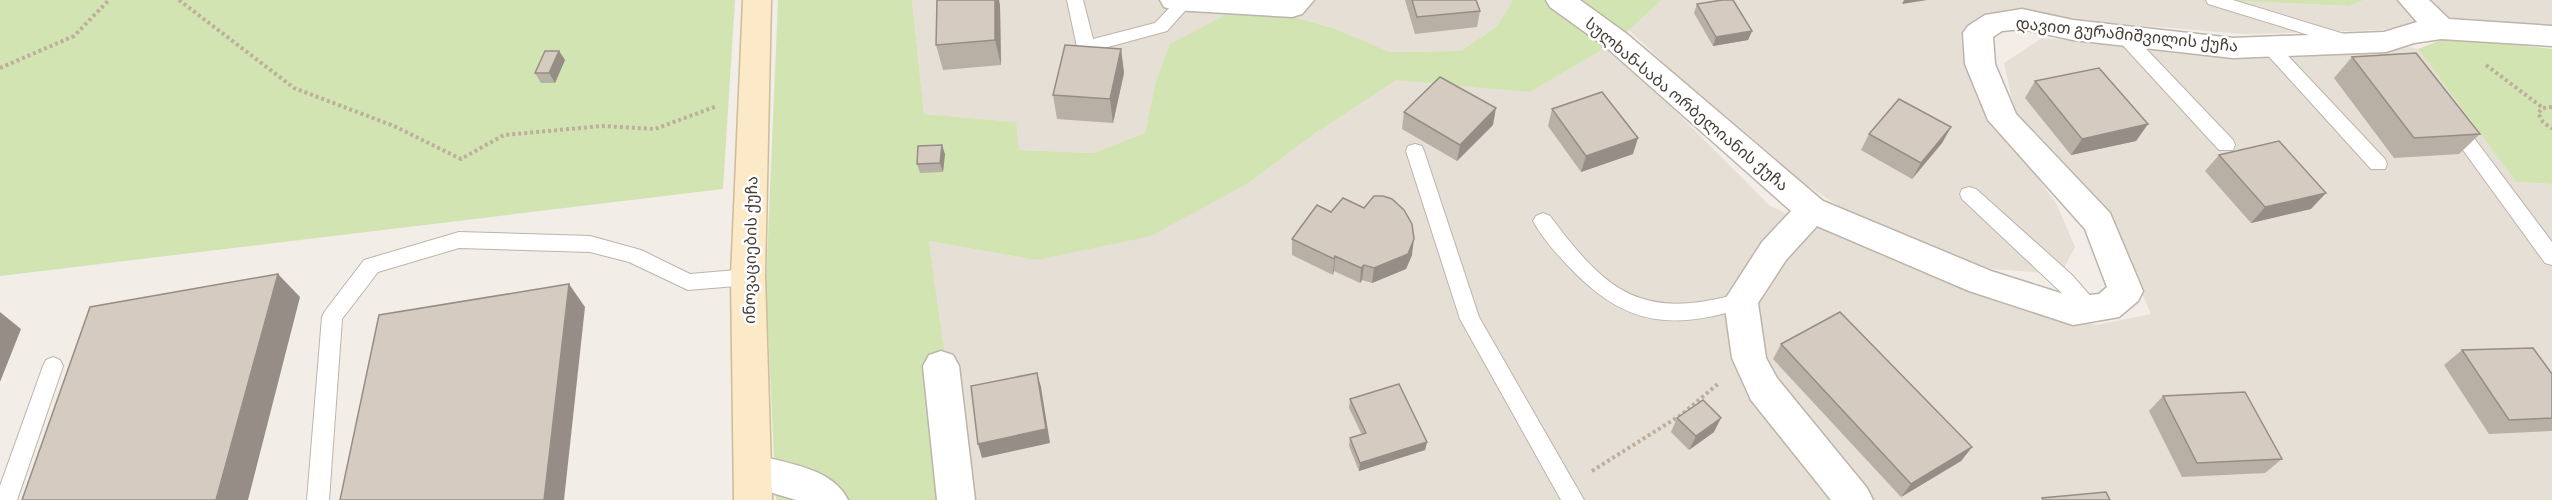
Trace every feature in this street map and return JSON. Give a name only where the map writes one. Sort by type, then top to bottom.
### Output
[{"type":"street","name":"ინოვაციების ქუჩა","points":[[753,485],[747,277],[757,0]]},
{"type":"street","points":[[1180,1],[1292,7],[1300,0]]},
{"type":"street","name":"სულხან-საბა ორბელიანის ქუჩა","points":[[1560,0],[1617,41],[1812,210]]},
{"type":"street","points":[[2419,2],[2441,29]]},
{"type":"street","name":"დავით გურამიშვილის ქუჩა","points":[[1812,210],[1981,281],[2073,311],[2107,307],[2126,291],[2099,222],[2003,120],[1980,64],[1978,33],[1995,22],[2022,19],[2124,36],[2233,48],[2353,43],[2394,51],[2411,33],[2441,29],[2552,36]]},
{"type":"street","points":[[1812,210],[1774,251],[1741,301],[1749,358],[1764,389],[1854,500]]},
{"type":"street","points":[[941,366],[956,500]]},
{"type":"street","points":[[753,485],[816,489],[829,500]]},
{"type":"lane","points":[[1075,0],[1086,47],[1161,27],[1180,1]]},
{"type":"lane","points":[[2214,0],[2353,43]]},
{"type":"lane","points":[[2124,36],[2226,145]]},
{"type":"lane","points":[[2269,46],[2378,164]]},
{"type":"lane","points":[[2445,113],[2552,257]]},
{"type":"lane","points":[[1415,151],[1470,319],[1570,494]]},
{"type":"lane","points":[[1968,194],[2065,281],[2091,308]]},
{"type":"lane","points":[[1543,221],[1566,254],[1623,301],[1654,312],[1707,312],[1741,301]]},
{"type":"lane","points":[[318,500],[332,317],[371,266],[459,240],[590,244],[634,256],[688,282],[747,277]]},
{"type":"lane","points":[[6,500],[53,366]]},
{"type":"path","points":[[0,68],[74,36],[109,0]]},
{"type":"path","points":[[179,0],[294,88],[394,126],[461,159],[504,135],[602,126],[655,129],[711,108],[753,100]]},
{"type":"path","points":[[2481,62],[2543,108],[2552,107]]},
{"type":"path","points":[[2543,108],[2538,114],[2552,129]]},
{"type":"path","points":[[1570,494],[1681,415],[1749,358]]},
{"type":"shaded area","points":[[912,0],[1513,0],[1496,27],[1461,51],[1390,52],[1336,29],[1270,10],[1155,85],[1145,133],[1093,153],[1019,150],[1015,122],[924,114]]},
{"type":"shaded area","points":[[1662,0],[2220,0],[2349,6],[2364,0],[2552,0],[2552,30],[2460,19],[2379,30],[2244,34],[2099,22],[2014,23],[1967,32],[1975,89],[2057,205],[2075,247],[2061,274],[1992,269],[1860,220],[1761,155],[1629,30]]},
{"type":"shaded area","points":[[2042,38],[2230,53],[2386,42],[2418,49],[2516,182],[2552,184],[2552,500],[965,500],[929,241],[1036,260],[1250,182],[1317,132],[1396,79],[1530,92],[1610,45],[1770,206],[1979,296],[2096,325],[2151,314],[2103,204],[2016,118],[2004,63]]},
{"type":"green space","points":[[0,0],[735,0],[723,189],[0,276]]},
{"type":"green space","points":[[778,0],[912,0],[924,114],[1016,122],[1019,150],[1093,153],[1145,133],[1155,85],[1170,44],[1233,11],[1269,10],[1336,29],[1390,52],[1461,51],[1496,27],[1513,0],[1662,0],[1617,41],[1530,92],[1396,80],[1317,132],[1250,182],[1151,236],[1036,260],[929,241],[965,500],[776,500],[766,286]]},
{"type":"green space","points":[[2220,0],[2364,0],[2349,6]]},
{"type":"green space","points":[[2449,37],[2552,49],[2552,184],[2516,182],[2418,49]]},
{"type":"building","points":[[937,0],[995,0],[995,40],[936,45]]},
{"type":"building","points":[[1412,0],[1476,0],[1480,11],[1417,17]]},
{"type":"building","points":[[1733,0],[1752,31],[1716,37],[1697,4]]},
{"type":"building","points":[[1065,45],[1121,49],[1110,99],[1053,95]]},
{"type":"building","points":[[545,51],[559,51],[549,73],[535,73]]},
{"type":"building","points":[[2416,53],[2480,134],[2414,138],[2352,57]]},
{"type":"building","points":[[2099,68],[2148,124],[2082,139],[2035,81]]},
{"type":"building","points":[[1440,77],[1496,108],[1460,145],[1404,112]]},
{"type":"building","points":[[1602,92],[1638,138],[1586,156],[1552,109]]},
{"type":"building","points":[[1899,99],[1951,127],[1921,163],[1869,134]]},
{"type":"building","points":[[2279,141],[2326,193],[2265,207],[2219,155]]},
{"type":"building","points":[[942,145],[940,163],[917,164],[918,146]]},
{"type":"building","points":[[1374,196],[1392,199],[1404,210],[1412,224],[1414,239],[1408,254],[1374,268],[1364,265],[1361,268],[1335,256],[1334,259],[1292,239],[1317,205],[1331,212],[1343,198],[1364,208]]},
{"type":"building","points":[[278,274],[216,500],[22,500],[90,307]]},
{"type":"building","points":[[569,284],[544,500],[340,500],[379,315]]},
{"type":"building","points":[[1840,312],[1972,447],[1911,484],[1781,344]]},
{"type":"building","points":[[2533,348],[2552,374],[2552,418],[2509,420],[2462,350]]},
{"type":"building","points":[[1037,373],[1046,429],[978,444],[971,386]]},
{"type":"building","points":[[1399,384],[1427,442],[1360,463],[1350,438],[1366,433],[1350,399]]},
{"type":"building","points":[[2245,392],[2282,459],[2197,463],[2163,396]]},
{"type":"building","points":[[1703,400],[1721,418],[1696,436],[1677,418]]},
{"type":"building","points":[[2106,492],[2110,500],[2043,500],[2042,498]]}]
